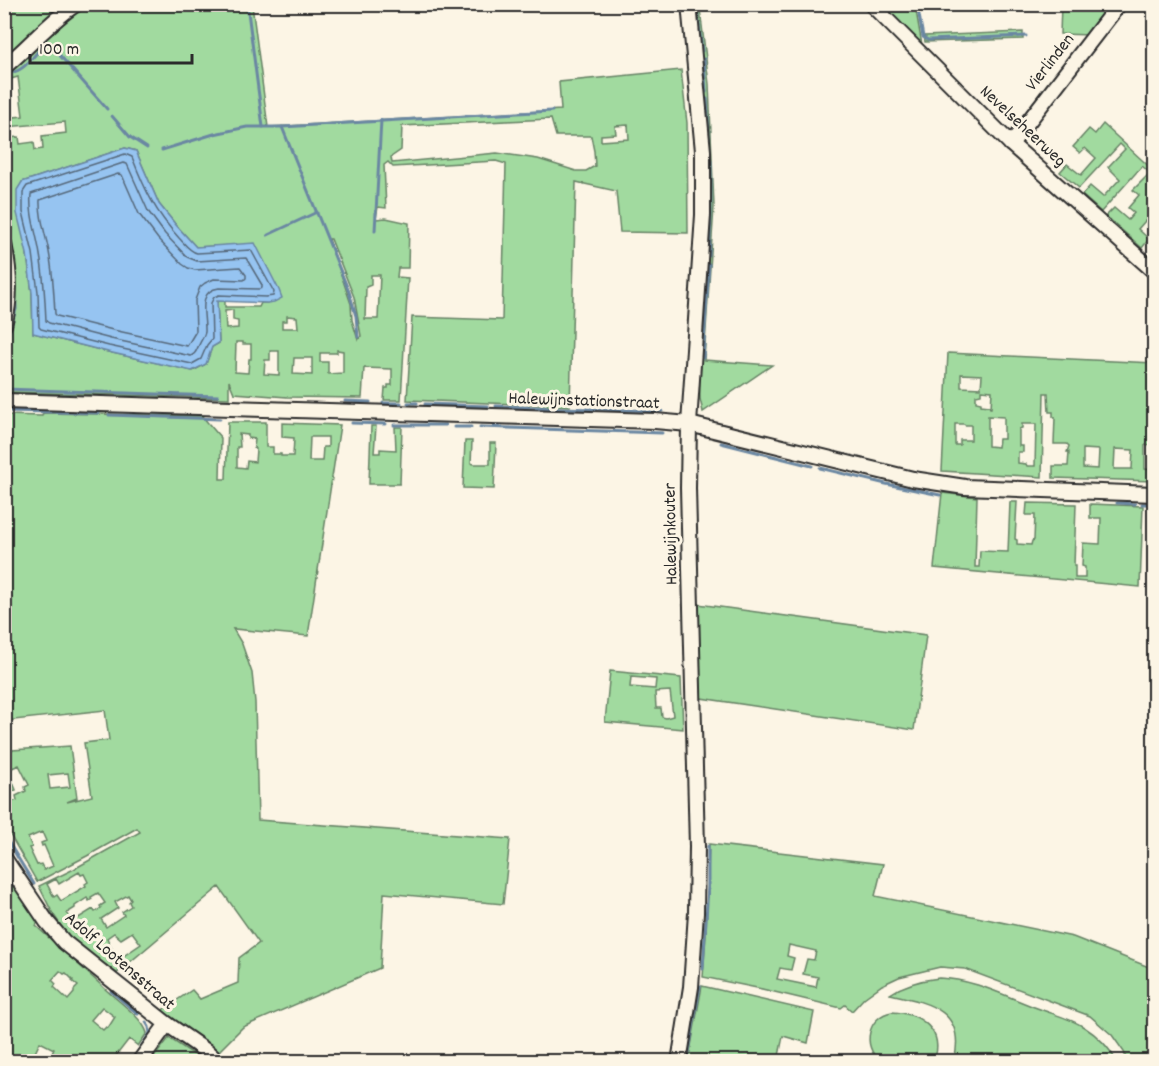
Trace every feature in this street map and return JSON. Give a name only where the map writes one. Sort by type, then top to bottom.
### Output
[{"type":"street","points":[[4,67],[76,4]]},
{"type":"street","name":"Halewijnkouter","points":[[679,1062],[691,987],[696,913],[696,785],[688,489],[689,424],[703,215],[702,139],[689,4]]},
{"type":"street","name":"Nevelseheerweg","points":[[871,4],[1011,144],[1155,271]]},
{"type":"street","name":"Vierlinden","points":[[1011,144],[1119,4]]},
{"type":"street","points":[[4,244],[9,288],[8,314],[4,325]]},
{"type":"street","name":"Halewijnstationstraat","points":[[4,401],[689,424],[866,468],[937,483],[965,487],[1155,494]]},
{"type":"street","name":"Adolf Lootensstraat","points":[[4,858],[47,922],[64,942],[167,1024],[139,1062]]},
{"type":"street","points":[[167,1024],[218,1062]]},
{"type":"green space","points":[[5,5],[63,5],[62,11],[5,59]]},
{"type":"green space","points":[[87,5],[252,5],[268,127],[561,110],[559,82],[681,70],[687,123],[688,233],[620,232],[616,191],[576,182],[570,406],[407,400],[412,317],[502,320],[506,164],[496,161],[393,167],[388,162],[384,165],[386,208],[378,207],[376,219],[386,218],[409,223],[408,268],[398,268],[397,277],[408,278],[401,400],[384,400],[385,388],[392,385],[392,369],[364,368],[362,398],[287,397],[234,393],[229,381],[229,398],[5,392],[4,349],[11,325],[13,297],[10,248],[4,226],[5,138],[19,137],[20,144],[34,142],[35,150],[43,149],[42,136],[66,133],[65,122],[5,127],[5,118],[23,116],[18,77],[7,80],[5,74]],"holes":[[[551,119],[556,136],[591,136],[595,166],[586,171],[576,171],[538,159],[497,153],[392,163],[391,157],[401,150],[402,126]],[[628,125],[629,139],[601,141],[601,135],[616,134],[615,126]],[[125,148],[136,151],[159,204],[196,247],[255,244],[267,303],[261,303],[259,307],[225,307],[225,301],[217,301],[219,343],[212,347],[206,364],[193,371],[33,333],[32,293],[22,182]],[[329,239],[331,239],[354,297],[361,336],[358,340],[352,320],[351,304]],[[371,275],[380,275],[378,319],[365,319],[366,287],[371,285]],[[233,310],[233,320],[238,321],[238,328],[226,329],[225,311]],[[287,316],[297,317],[298,328],[282,328],[282,321],[287,321]],[[236,342],[251,344],[251,359],[249,359],[248,373],[235,372]],[[270,351],[279,351],[279,375],[264,374],[265,360],[270,360]],[[343,351],[343,373],[328,374],[328,362],[320,362],[320,353]],[[294,358],[312,358],[312,375],[293,374]]]},
{"type":"green space","points":[[694,5],[731,5],[700,9],[709,84],[714,207],[704,360],[772,365],[703,412],[700,399],[699,360],[707,223]]},
{"type":"green space","points":[[879,5],[889,7],[893,5],[897,10],[903,5],[915,5],[922,45],[920,46]]},
{"type":"green space","points":[[1061,5],[1115,5],[1091,35],[1060,34]]},
{"type":"green space","points":[[1023,32],[1023,39],[925,42],[924,36]]},
{"type":"green space","points":[[1103,124],[1154,171],[1154,215],[1152,213],[1138,229],[1149,239],[1142,248],[1106,216],[1114,208],[1128,220],[1134,213],[1128,208],[1139,195],[1133,190],[1150,173],[1142,166],[1101,212],[1082,195],[1090,186],[1103,197],[1120,179],[1108,167],[1125,149],[1120,144],[1079,188],[1060,172],[1067,164],[1081,175],[1096,158],[1085,148],[1080,153],[1073,147],[1089,129],[1095,134]]},
{"type":"green space","points":[[948,353],[1154,363],[1154,445],[1145,445],[1145,469],[1154,470],[1154,481],[1053,478],[1053,466],[1068,466],[1069,446],[1054,444],[1055,417],[1053,417],[1053,412],[1049,412],[1048,393],[1044,393],[1042,477],[942,471]],"holes":[[[961,374],[982,375],[981,388],[961,387]],[[981,390],[992,391],[991,408],[976,402],[976,395],[981,394]],[[988,416],[1004,417],[1004,439],[999,439],[998,447],[988,446]],[[955,424],[971,425],[971,440],[960,440],[960,445],[955,445]],[[1022,424],[1036,424],[1035,466],[1018,463],[1018,452],[1023,452],[1023,446],[1019,446],[1019,429],[1022,428]],[[1083,449],[1099,450],[1098,469],[1083,468]],[[1115,449],[1133,450],[1132,469],[1114,469]]]},
{"type":"green space","points":[[43,413],[202,416],[221,438],[220,479],[226,479],[228,422],[266,422],[266,447],[273,447],[273,454],[281,454],[281,456],[293,456],[294,438],[282,437],[282,423],[340,425],[308,636],[233,629],[242,644],[252,673],[255,702],[258,820],[510,839],[503,904],[384,893],[380,968],[243,1027],[217,1053],[161,1011],[192,990],[200,999],[238,983],[239,958],[259,943],[219,887],[117,973],[71,940],[53,914],[39,886],[140,832],[137,828],[37,882],[5,826],[5,799],[7,804],[17,800],[16,796],[26,791],[25,787],[29,785],[19,765],[5,771],[5,752],[70,746],[77,798],[67,802],[92,796],[84,743],[109,740],[105,710],[5,721],[4,415],[42,416]],"holes":[[[239,434],[255,439],[255,462],[247,461],[246,468],[237,467],[237,447],[240,447]],[[310,437],[328,437],[328,447],[323,447],[322,461],[309,461]],[[68,773],[70,787],[50,789],[48,775]],[[42,832],[46,841],[41,843],[53,866],[44,870],[41,864],[37,865],[29,848],[32,847],[28,838]],[[79,872],[81,875],[84,874],[88,882],[86,886],[61,901],[57,895],[54,897],[47,884],[56,879],[59,884]],[[98,893],[105,903],[95,912],[93,909],[72,922],[67,913],[87,898],[89,901],[91,897]],[[128,895],[131,906],[122,912],[124,915],[106,927],[101,919],[118,908],[115,902]],[[132,932],[141,944],[119,959],[107,938],[114,933],[121,939]]]},
{"type":"green space","points":[[371,426],[376,426],[374,453],[380,453],[380,449],[396,450],[395,427],[402,427],[400,484],[369,484]]},
{"type":"green space","points":[[465,441],[472,441],[471,463],[474,464],[490,464],[490,443],[496,443],[494,489],[463,488]]},
{"type":"green space","points":[[942,493],[977,497],[975,567],[979,567],[980,551],[1008,552],[1010,502],[1017,502],[1015,539],[1017,544],[1031,545],[1034,540],[1035,515],[1026,515],[1027,503],[1076,504],[1075,578],[1085,578],[1085,567],[1082,566],[1083,543],[1100,544],[1101,518],[1090,518],[1090,504],[1143,506],[1140,587],[934,568]]},
{"type":"green space","points":[[698,604],[926,635],[914,730],[701,698]]},
{"type":"green space","points":[[610,671],[681,678],[683,729],[605,722]],"holes":[[[631,677],[656,679],[655,689],[630,687]],[[670,691],[673,716],[666,718],[662,717],[661,708],[656,708],[655,692]]]},
{"type":"green space","points":[[5,771],[16,790],[5,794]]},
{"type":"green space","points":[[709,844],[883,864],[875,896],[1073,937],[1154,969],[1154,1061],[1127,1061],[1124,1052],[1112,1035],[1090,1016],[965,969],[940,967],[899,977],[882,985],[864,998],[852,1011],[845,1005],[841,1008],[703,977]],"holes":[[[789,945],[816,951],[814,960],[807,959],[803,974],[818,977],[816,987],[777,979],[780,968],[791,970],[794,958],[787,956]]]},
{"type":"green space","points":[[4,873],[39,919],[36,926],[133,1014],[147,1033],[138,1046],[129,1039],[112,1061],[48,1062],[54,1049],[40,1042],[34,1055],[47,1061],[5,1061]],"holes":[[[60,971],[66,973],[78,986],[68,1000],[54,987],[56,984],[52,980]],[[102,1007],[115,1017],[108,1028],[103,1030],[91,1020]]]},
{"type":"green space","points":[[939,978],[977,985],[1073,1021],[1098,1038],[1116,1061],[954,1061],[957,1044],[955,1030],[950,1020],[931,1006],[890,994],[913,983]]},
{"type":"green space","points":[[702,986],[814,1012],[808,1043],[783,1036],[778,1061],[715,1061],[689,1057]]},
{"type":"green space","points":[[892,1012],[912,1016],[928,1026],[936,1041],[937,1050],[934,1061],[880,1061],[874,1055],[870,1048],[870,1032],[877,1019]]},
{"type":"green space","points":[[169,1038],[204,1061],[151,1061]]},
{"type":"water","points":[[125,148],[136,151],[159,204],[196,247],[255,243],[282,298],[267,303],[217,301],[219,343],[212,347],[206,364],[192,371],[33,333],[32,293],[27,254],[17,213],[17,190],[22,182]]},
{"type":"waterway","points":[[247,4],[263,127]]},
{"type":"waterway","points":[[917,4],[923,37],[928,40],[1026,36]]},
{"type":"waterway","points":[[697,8],[702,51]]},
{"type":"waterway","points":[[48,42],[107,109]]},
{"type":"waterway","points":[[9,73],[23,67],[41,48]]},
{"type":"waterway","points":[[704,59],[706,92]]},
{"type":"waterway","points":[[707,99],[710,155]]},
{"type":"waterway","points":[[162,150],[214,134],[247,127],[282,127],[552,111]]},
{"type":"waterway","points":[[112,116],[130,137],[147,148]]},
{"type":"waterway","points":[[375,231],[381,120]]},
{"type":"waterway","points":[[282,127],[349,292],[356,316],[358,337]]},
{"type":"waterway","points":[[709,256],[711,161]]},
{"type":"waterway","points":[[268,235],[317,212]]},
{"type":"waterway","points":[[4,216],[11,246]]},
{"type":"waterway","points":[[703,358],[709,264]]},
{"type":"waterway","points":[[4,351],[16,309],[15,276]]},
{"type":"waterway","points":[[4,389],[218,396]]},
{"type":"waterway","points":[[345,401],[370,402]]},
{"type":"waterway","points":[[383,403],[401,403]]},
{"type":"waterway","points":[[408,403],[417,403]]},
{"type":"waterway","points":[[425,404],[488,406]]},
{"type":"waterway","points":[[496,406],[662,411]]},
{"type":"waterway","points":[[4,411],[99,413]]},
{"type":"waterway","points":[[109,415],[220,419]]},
{"type":"waterway","points":[[352,423],[386,424]]},
{"type":"waterway","points":[[394,425],[445,425]]},
{"type":"waterway","points":[[454,427],[471,427]]},
{"type":"waterway","points":[[480,427],[662,433]]},
{"type":"waterway","points":[[721,443],[812,466]]},
{"type":"waterway","points":[[820,468],[940,495]]},
{"type":"waterway","points":[[1117,503],[1135,504]]},
{"type":"waterway","points":[[1142,504],[1154,504]]},
{"type":"waterway","points":[[4,835],[34,884]]},
{"type":"waterway","points":[[703,969],[708,846]]},
{"type":"waterway","points":[[688,1057],[700,986]]},
{"type":"waterway","points":[[111,991],[138,1014]]},
{"type":"waterway","points":[[131,1062],[150,1033],[146,1022]]}]
